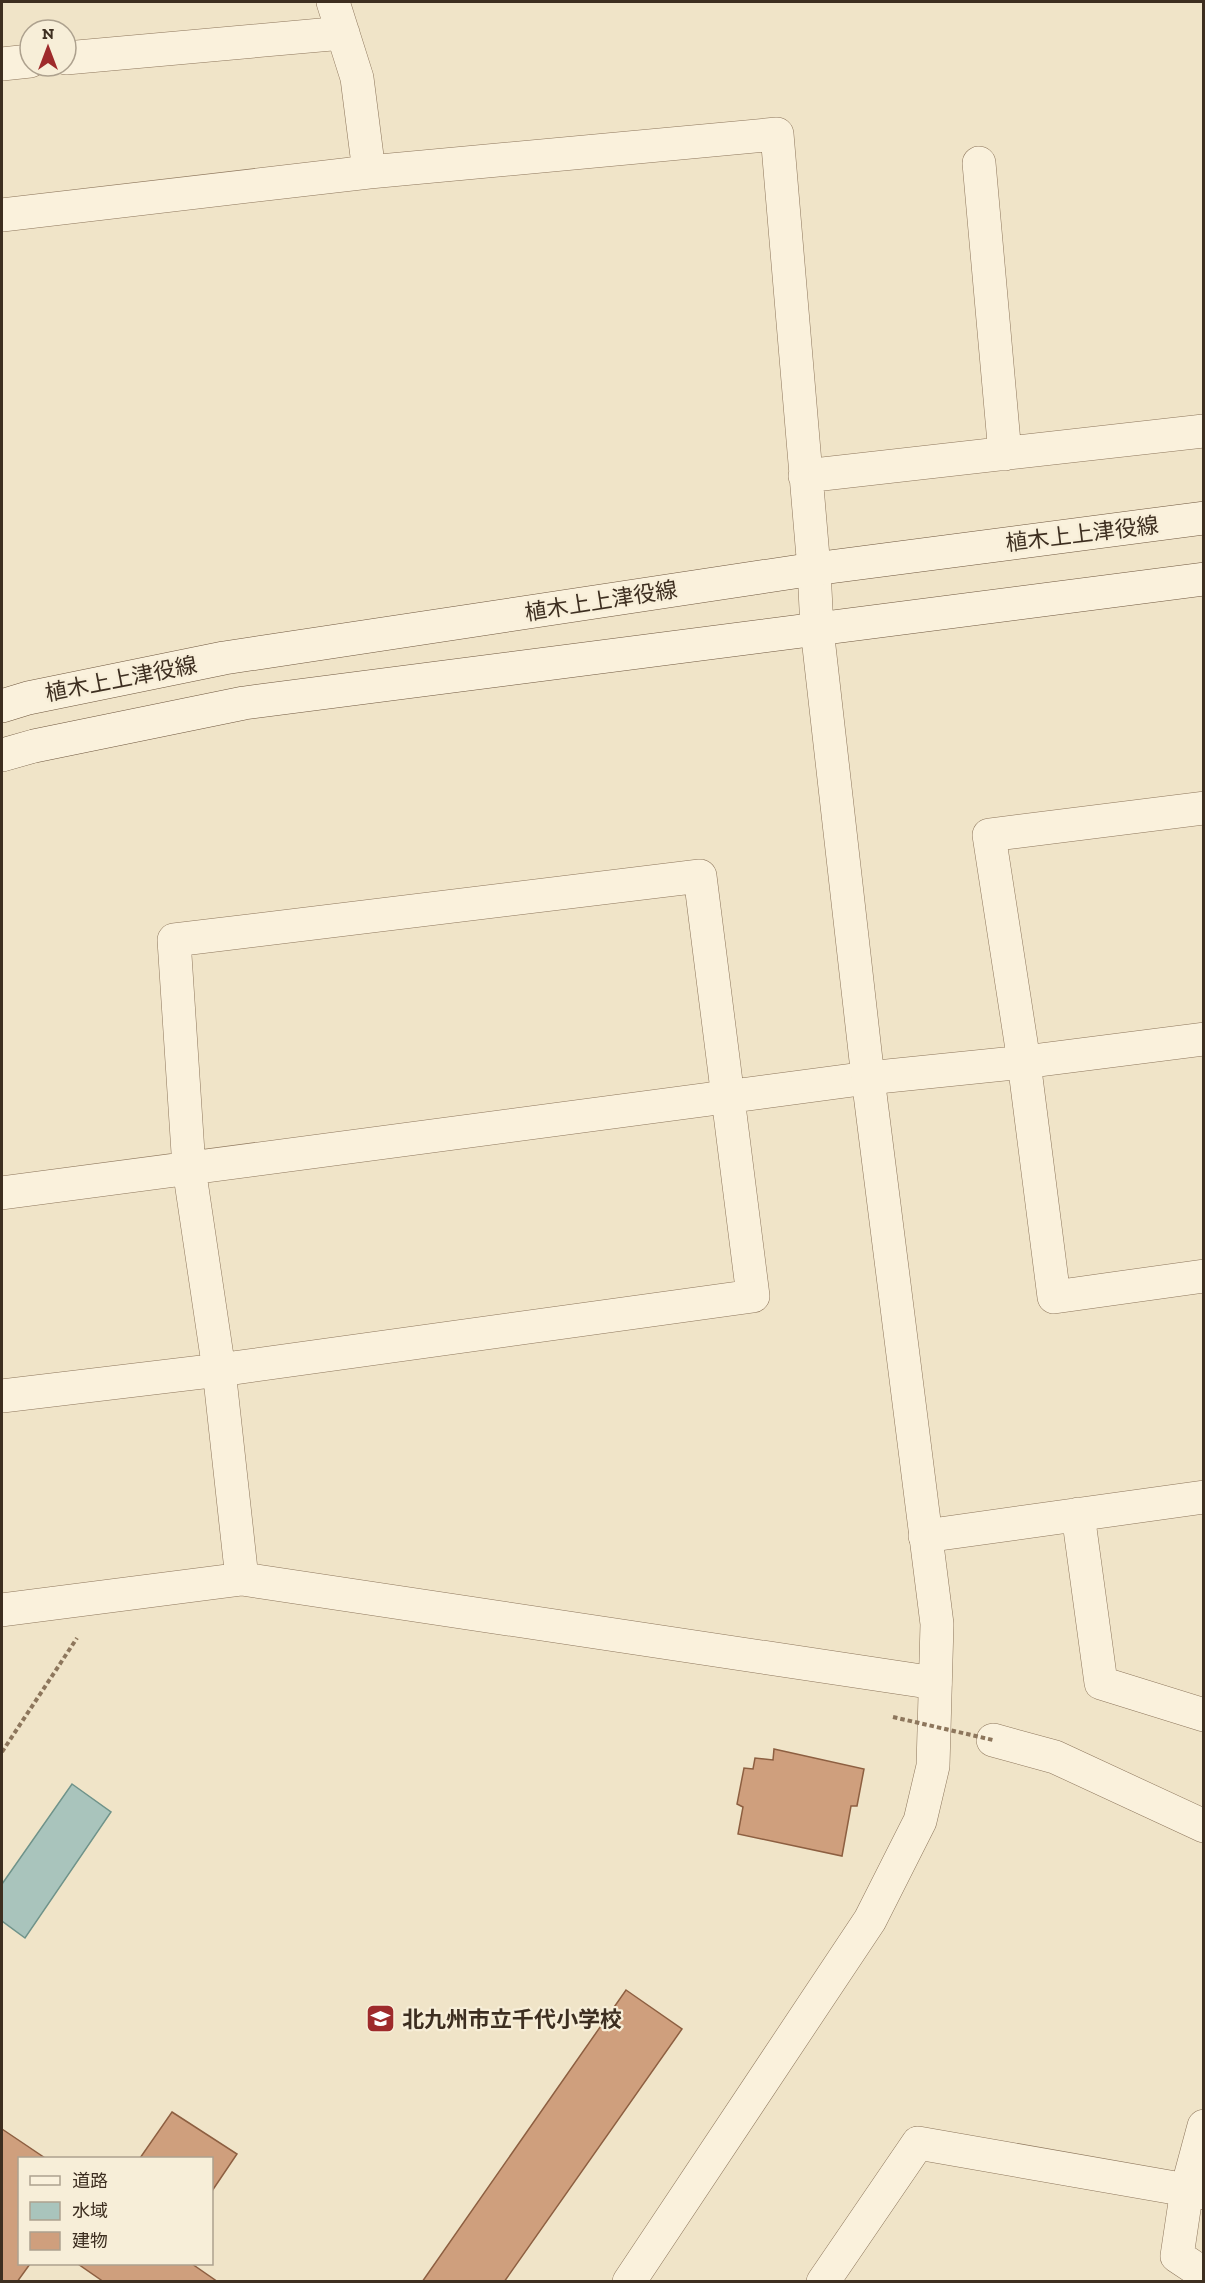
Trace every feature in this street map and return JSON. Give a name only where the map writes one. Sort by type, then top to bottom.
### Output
[{"type":"street","points":[[333,2],[357,78],[369,172]]},
{"type":"street","points":[[78,57],[343,33]]},
{"type":"street","points":[[2,64],[18,62]]},
{"type":"street","points":[[2,215],[369,172],[777,134],[814,569],[817,629],[867,1077],[937,1624],[933,1766],[920,1821],[870,1920],[629,2282]]},
{"type":"street","points":[[979,163],[1005,454]]},
{"type":"street","points":[[805,476],[1203,431]]},
{"type":"street","name":"植木上上津役線","points":[[2,706],[28,698],[224,658],[814,569],[1203,518]]},
{"type":"street","points":[[2,755],[34,746],[244,703],[1203,579]]},
{"type":"street","points":[[1203,808],[989,834],[1024,1062],[1054,1297],[1203,1276]]},
{"type":"street","points":[[2,1396],[219,1370],[753,1296],[699,876],[174,939],[189,1168],[219,1370],[242,1579]]},
{"type":"street","points":[[2,1193],[867,1077],[1024,1062],[1203,1039]]},
{"type":"street","points":[[925,1536],[1203,1497]]},
{"type":"street","points":[[1078,1514],[1101,1683],[1203,1715]]},
{"type":"street","points":[[2,1610],[242,1579],[936,1683]]},
{"type":"street","points":[[993,1740],[1055,1757],[1203,1826]]},
{"type":"street","points":[[1203,2126],[1195,2191],[1177,2256],[1203,2274]]},
{"type":"street","points":[[823,2282],[918,2143],[1195,2191]]},
{"type":"path","points":[[2,1752],[82,1631]]},
{"type":"path","points":[[893,1717],[993,1740]]},
{"type":"water","points":[[72,1784],[111,1812],[25,1938],[2,1921],[2,1884]]},
{"type":"building","points":[[774,1749],[864,1769],[857,1806],[851,1806],[842,1856],[738,1834],[743,1807],[737,1804],[744,1768],[753,1769],[755,1758],[773,1760]]},
{"type":"building","points":[[626,1990],[682,2029],[504,2282],[422,2282]]},
{"type":"building","points":[[172,2112],[237,2154],[213,2190],[213,2157],[141,2157]]},
{"type":"building","points":[[2,2129],[44,2157],[18,2157],[18,2265],[29,2265],[17,2282],[2,2282]]},
{"type":"building","points":[[79,2265],[193,2265],[218,2282],[104,2282]]},
{"type":"place","name":"北九州市立千代小学校","points":[[381,2019]]}]
